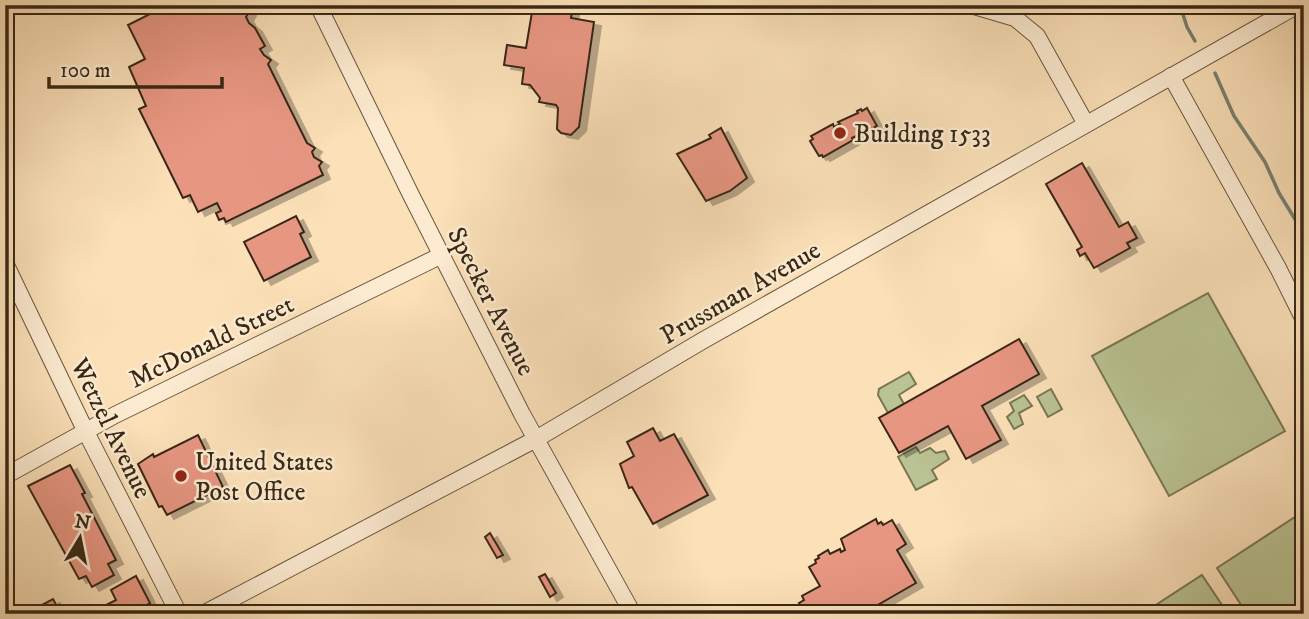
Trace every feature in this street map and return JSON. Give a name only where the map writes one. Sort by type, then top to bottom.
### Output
[{"type":"street","name":"Specker Avenue","points":[[318,5],[536,439],[633,614]]},
{"type":"street","points":[[971,5],[1015,18],[1037,36],[1086,124]]},
{"type":"street","name":"Prussman Avenue","points":[[203,614],[536,439],[702,341],[1298,5]]},
{"type":"street","points":[[1171,76],[1304,320]]},
{"type":"street","name":"McDonald Street","points":[[5,476],[127,409],[442,255]]},
{"type":"street","name":"Wetzel Avenue","points":[[5,263],[86,432],[179,614]]},
{"type":"green space","points":[[1208,293],[1285,431],[1169,496],[1092,356]]},
{"type":"green space","points":[[909,372],[916,384],[899,395],[904,404],[888,413],[878,395],[879,389]]},
{"type":"green space","points":[[1051,389],[1062,409],[1048,417],[1037,397]]},
{"type":"green space","points":[[1024,395],[1032,406],[1019,413],[1023,424],[1014,429],[1007,417],[1014,411],[1010,403]]},
{"type":"green space","points":[[916,447],[920,453],[930,448],[936,453],[945,451],[949,459],[932,470],[937,479],[916,490],[898,457]]},
{"type":"green space","points":[[1304,511],[1304,614],[1247,614],[1217,568]]},
{"type":"green space","points":[[1202,575],[1228,614],[1142,614]]},
{"type":"building","points":[[168,5],[241,5],[249,12],[246,17],[265,46],[260,49],[271,60],[268,64],[307,143],[315,148],[312,152],[314,157],[322,162],[319,166],[323,175],[226,222],[224,218],[219,220],[216,213],[221,211],[217,203],[198,212],[190,195],[183,198],[139,109],[146,106],[129,67],[145,59],[128,25]]},
{"type":"building","points":[[535,5],[573,5],[571,18],[594,22],[579,127],[571,135],[561,133],[557,129],[556,105],[539,102],[540,98],[530,85],[522,84],[524,68],[504,65],[507,45],[526,48]]},
{"type":"building","name":"Building 1533","points":[[867,108],[877,126],[823,157],[819,156],[810,141],[813,139],[811,136],[833,124],[834,127],[840,124],[838,122]]},
{"type":"building","points":[[721,128],[747,178],[730,191],[706,201],[677,154],[711,138],[709,135]]},
{"type":"building","points":[[1082,163],[1119,227],[1128,222],[1137,238],[1127,243],[1130,248],[1094,268],[1085,253],[1080,256],[1077,250],[1082,247],[1046,184]]},
{"type":"building","points":[[296,216],[304,232],[300,234],[311,257],[264,281],[244,242]]},
{"type":"building","points":[[1019,339],[1039,374],[982,406],[1001,440],[966,459],[948,426],[899,453],[879,418]]},
{"type":"building","points":[[653,428],[660,441],[674,434],[708,495],[653,524],[632,487],[629,488],[620,464],[634,456],[627,442]]},
{"type":"building","name":"United States Post Office","points":[[198,435],[223,487],[167,515],[162,506],[159,507],[138,464],[153,454],[154,457]]},
{"type":"building","points":[[70,465],[116,560],[108,564],[114,575],[92,587],[86,576],[79,579],[28,486]]},
{"type":"building","points":[[876,519],[878,524],[881,522],[883,525],[892,520],[906,544],[897,550],[916,583],[862,614],[812,614],[807,606],[803,609],[799,603],[804,600],[802,596],[820,586],[809,567],[816,563],[818,556],[828,550],[830,554],[840,549],[841,552],[845,550],[841,539]]},
{"type":"building","points":[[490,533],[503,555],[497,558],[485,537]]},
{"type":"building","points":[[545,574],[556,593],[550,597],[539,577]]},
{"type":"building","points":[[136,576],[150,603],[131,614],[89,614],[116,600],[111,590]]},
{"type":"building","points":[[53,599],[61,614],[47,614],[42,605]]},
{"type":"waterway","points":[[1180,5],[1195,41]]},
{"type":"waterway","points":[[1215,73],[1234,116],[1265,162],[1279,193],[1304,234]]},
{"type":"place","name":"Building 1533","points":[[840,133]]},
{"type":"place","name":"United States Post Office","points":[[181,476]]}]
